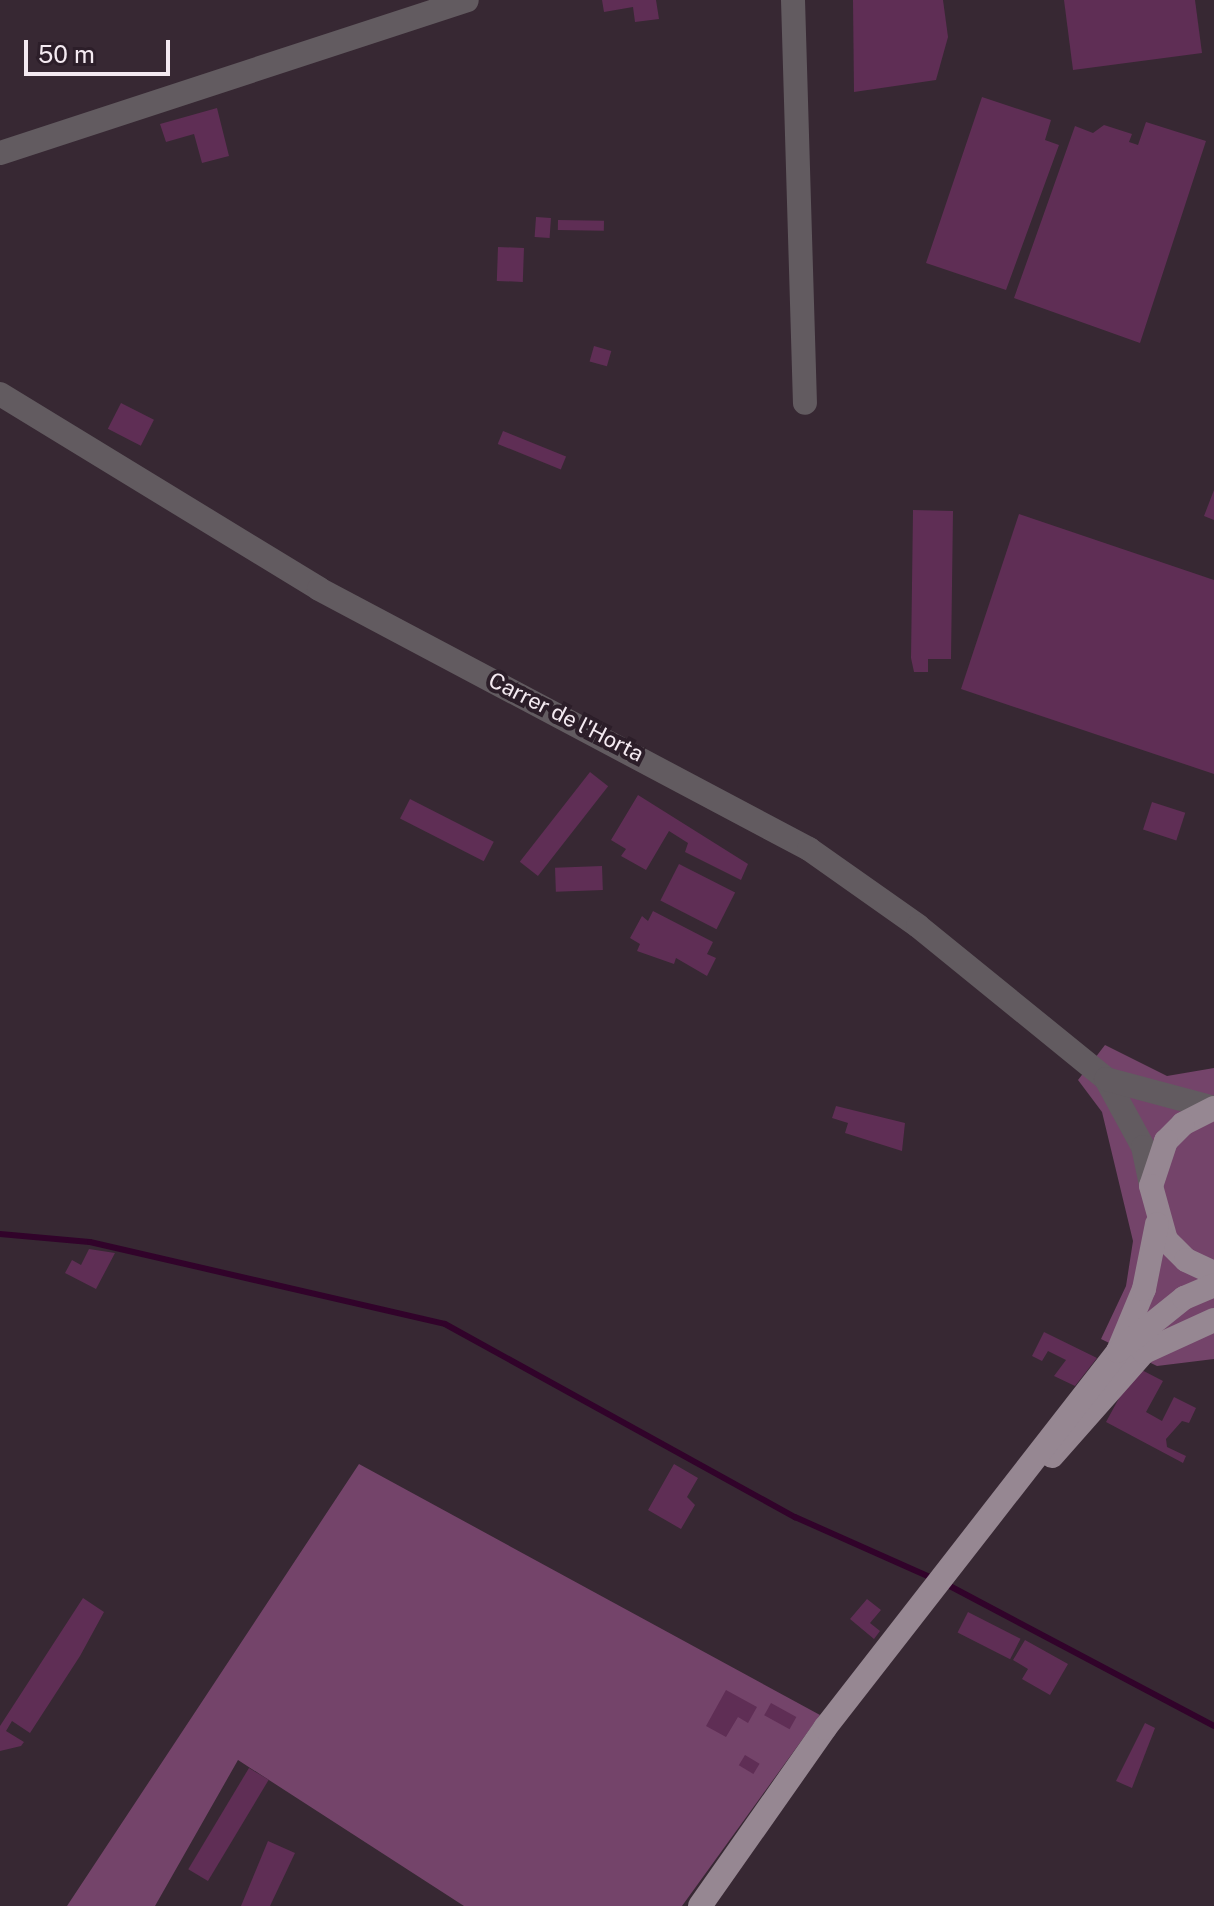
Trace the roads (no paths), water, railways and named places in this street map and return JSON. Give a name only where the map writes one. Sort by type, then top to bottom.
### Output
[{"type":"main road","points":[[1118,1351],[1144,1289],[1157,1224],[1151,1186],[1155,1163],[1174,1132],[1214,1108]]},
{"type":"main road","points":[[1157,1224],[1179,1254],[1214,1273]]},
{"type":"main road","points":[[700,1906],[825,1728],[1118,1351],[1184,1298],[1214,1285]]},
{"type":"main road","points":[[1020,1477],[1063,1449],[1144,1352],[1214,1320]]},
{"type":"street","points":[[0,153],[467,0]]},
{"type":"street","points":[[793,0],[805,403]]},
{"type":"street","name":"Carrer de l'Horta","points":[[0,394],[319,589],[798,843],[918,926],[1106,1079]]},
{"type":"street","points":[[1106,1079],[1214,1108]]},
{"type":"street","points":[[1106,1079],[1143,1147],[1151,1186]]},
{"type":"waterway","points":[[0,1234],[90,1242],[445,1324],[795,1517],[932,1578]]},
{"type":"waterway","points":[[946,1584],[1214,1726]]}]
